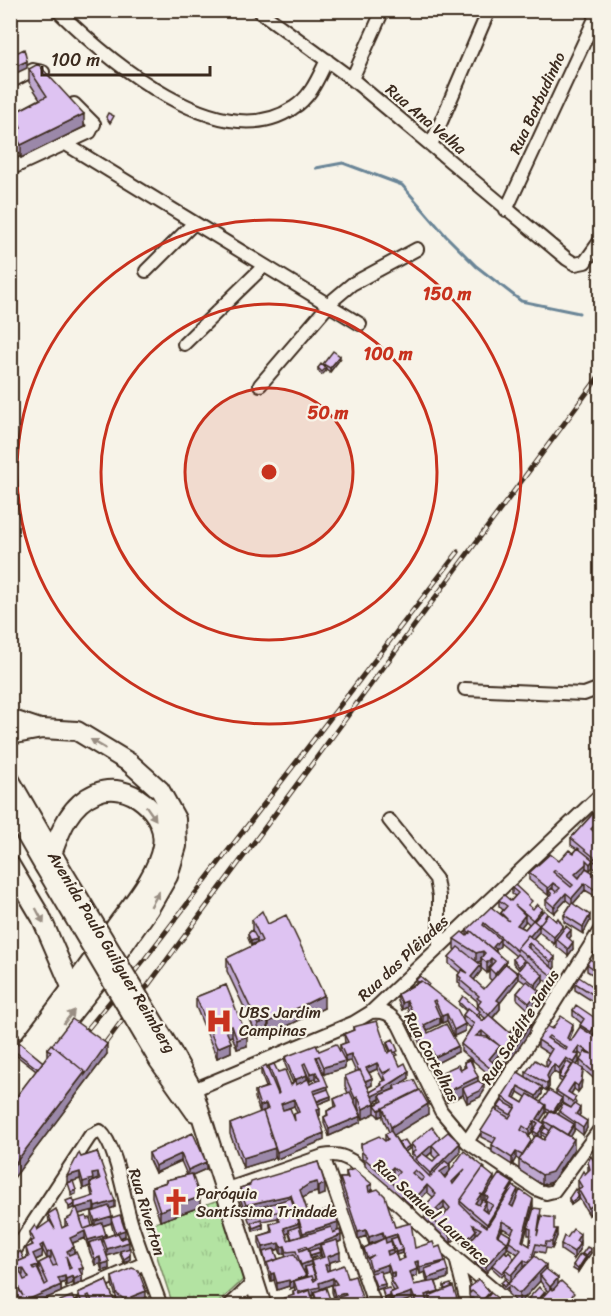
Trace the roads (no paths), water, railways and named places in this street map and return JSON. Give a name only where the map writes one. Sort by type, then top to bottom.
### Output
[{"type":"street","points":[[57,10],[87,40],[157,92],[198,112],[236,120],[276,118],[295,107],[313,89],[327,60]]},
{"type":"street","points":[[352,79],[383,10]]},
{"type":"street","points":[[430,145],[489,10]]},
{"type":"street","name":"Rua Barbudinho","points":[[506,210],[599,10]]},
{"type":"street","name":"Rua Ana Velha","points":[[265,12],[352,79],[567,259],[575,264],[585,262],[600,241]]},
{"type":"street","points":[[10,82],[38,70],[50,80]]},
{"type":"street","points":[[10,169],[90,132],[94,124],[64,94]]},
{"type":"street","points":[[64,143],[360,324]]},
{"type":"street","points":[[147,271],[194,223]]},
{"type":"street","points":[[260,385],[328,305],[352,284],[417,249]]},
{"type":"street","points":[[184,344],[264,266]]},
{"type":"street","points":[[465,689],[584,694],[600,688]]},
{"type":"street","points":[[10,719],[42,729]]},
{"type":"street","points":[[10,735],[42,729],[77,731],[130,763],[160,790],[176,819],[177,846],[168,876],[149,909],[100,978],[10,1091]]},
{"type":"street","name":"Avenida Paulo Guilguer Reimberg","points":[[10,780],[51,861],[188,1093],[206,1128],[262,1305]]},
{"type":"street","points":[[10,1069],[72,989],[146,882],[159,859],[163,845],[162,831],[154,814],[140,798],[124,791],[97,792],[70,813],[63,824],[51,861]]},
{"type":"street","name":"Rua das Plêiades","points":[[188,1093],[353,1023],[371,1012],[600,795]]},
{"type":"street","name":"Avenida Paulo Guilguer Reimberg","points":[[10,807],[51,861]]},
{"type":"street","points":[[389,820],[436,879],[439,896],[439,946]]},
{"type":"street","points":[[10,865],[41,917],[72,989]]},
{"type":"street","name":"Rua Satélite Janus","points":[[467,1142],[600,930]]},
{"type":"street","name":"Rua Cortelhas","points":[[371,1012],[384,1011],[392,1015],[441,1112],[467,1142],[546,1193],[558,1188],[600,1129]]},
{"type":"street","name":"Rua Riverton","points":[[10,1258],[90,1136],[98,1131],[106,1138],[111,1151],[160,1305]]},
{"type":"street","name":"Rua Samuel Laurence","points":[[323,1156],[335,1154],[352,1161],[456,1258],[513,1305]]},
{"type":"street","points":[[225,1190],[323,1156],[375,1305]]},
{"type":"street","points":[[456,1258],[468,1305]]},
{"type":"street","points":[[45,1305],[145,1263]]},
{"type":"street","points":[[229,1305],[254,1282]]},
{"type":"waterway","points":[[316,168],[343,163],[402,185],[446,236],[476,266],[521,301],[579,313]]},
{"type":"railway","points":[[95,1057],[600,375]]},
{"type":"railway","points":[[77,1042],[144,960],[458,552]]},
{"type":"place","name":"UBS Jardim Campinas","points":[[219,1021]]},
{"type":"place","name":"Paróquia Santíssima Trindade","points":[[176,1202]]}]
